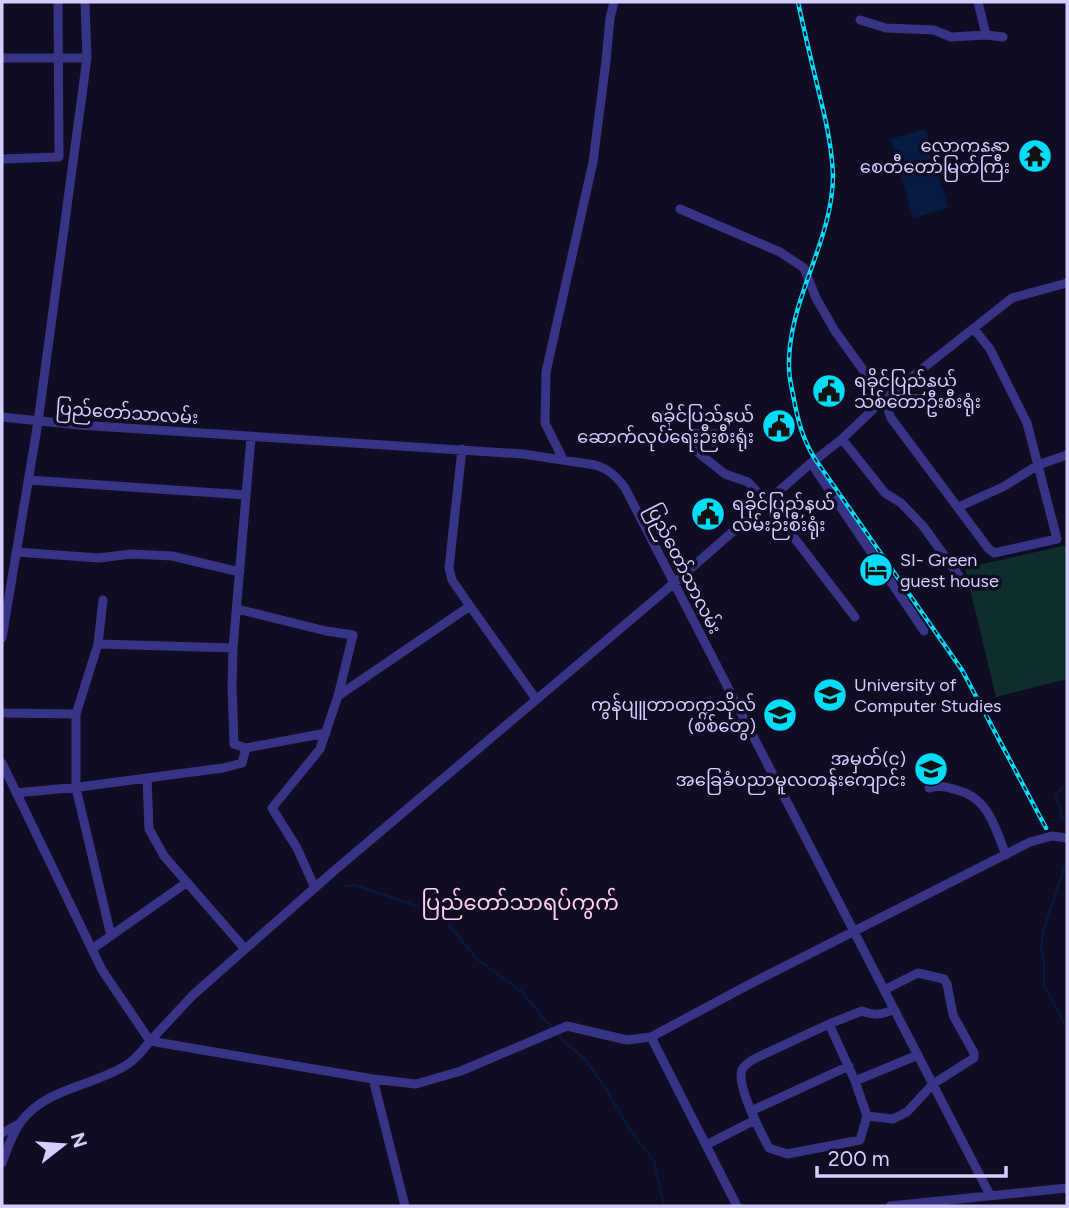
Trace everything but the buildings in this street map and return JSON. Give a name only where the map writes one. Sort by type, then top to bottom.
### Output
[{"type":"street","points":[[2,159],[59,158],[58,2]]},
{"type":"street","points":[[2,638],[38,422],[87,58],[85,2]]},
{"type":"street","points":[[563,459],[545,423],[546,372],[593,162],[614,2]]},
{"type":"street","points":[[978,2],[986,35]]},
{"type":"street","points":[[860,20],[886,28],[934,30],[951,37],[1003,37]]},
{"type":"street","points":[[2,58],[87,58]]},
{"type":"street","points":[[681,209],[780,252],[804,268],[816,298],[835,331],[884,399],[891,418],[988,548],[994,553],[1057,540],[1027,423],[990,349],[974,329]]},
{"type":"street","points":[[2,1133],[19,1124],[36,1106],[51,1097],[128,1064],[193,995],[245,949],[673,584],[766,501],[842,439],[884,399],[1012,298],[1067,283]]},
{"type":"street","name":"ပြည်တော်သာလမ်း","points":[[2,418],[523,454],[600,466],[613,474],[620,481],[990,1195]]},
{"type":"street","points":[[251,437],[233,648],[234,744],[246,748],[326,733]]},
{"type":"street","points":[[842,439],[885,493],[901,503],[923,526],[959,576]]},
{"type":"street","points":[[691,447],[725,474],[748,482],[766,501],[855,617]]},
{"type":"street","points":[[462,449],[449,568],[452,580],[536,699]]},
{"type":"street","points":[[958,507],[1003,487],[1038,465],[1067,455]]},
{"type":"street","points":[[811,463],[924,631]]},
{"type":"street","points":[[28,480],[246,495]]},
{"type":"street","points":[[16,552],[99,558],[131,554],[172,556],[240,572]]},
{"type":"street","points":[[103,600],[98,644],[76,714],[76,788],[111,936]]},
{"type":"street","points":[[338,696],[470,606]]},
{"type":"street","points":[[237,609],[353,635],[338,696],[320,750],[272,808],[297,848],[315,888]]},
{"type":"street","points":[[98,644],[233,648]]},
{"type":"street","points":[[2,713],[76,714]]},
{"type":"street","points":[[16,793],[76,788],[223,768],[242,763],[246,748]]},
{"type":"street","points":[[2,763],[102,970],[150,1041],[416,1084],[461,1071],[568,1026],[627,1040],[651,1037],[1006,855],[1042,838],[1067,838]]},
{"type":"street","points":[[147,778],[149,829],[164,856],[245,949]]},
{"type":"street","points":[[929,788],[939,785],[964,792],[982,803],[991,817],[1006,855]]},
{"type":"street","points":[[93,949],[186,883]]},
{"type":"street","points":[[867,1116],[893,1119],[907,1112],[933,1084],[974,1058],[953,1014],[944,979],[918,973],[884,990]]},
{"type":"street","points":[[829,1024],[849,1066],[867,1116],[860,1140],[787,1154],[769,1148],[741,1082],[744,1066],[829,1024],[862,1011],[873,1016],[894,1009]]},
{"type":"street","points":[[651,1037],[737,1206]]},
{"type":"street","points":[[855,1081],[918,1055]]},
{"type":"street","points":[[706,1145],[753,1115],[849,1066]]},
{"type":"street","points":[[373,1079],[405,1206]]},
{"type":"street","points":[[2,1163],[19,1124]]},
{"type":"street","points":[[890,1206],[1067,1188]]},
{"type":"green space","points":[[1067,545],[1067,679],[996,697],[965,568]]},
{"type":"water","points":[[925,129],[948,208],[913,218],[891,139]]},
{"type":"waterway","points":[[1067,788],[1061,789],[1055,797],[1062,819],[1067,822]]},
{"type":"waterway","points":[[1067,860],[1043,932],[1041,948],[1044,985],[1067,1028]]},
{"type":"waterway","points":[[345,886],[355,885],[441,916],[477,959],[522,992],[553,1029]]},
{"type":"waterway","points":[[557,1033],[584,1058],[630,1130],[654,1161],[664,1206]]},
{"type":"railway","points":[[798,2],[827,128],[833,175],[826,224],[802,295],[790,343],[789,368],[799,423],[815,459],[962,670],[1046,828]]},
{"type":"place","name":"လောကနန္ဒာ စေတီတော်မြတ်ကြီး","points":[[1035,156]]},
{"type":"place","name":"ရခိုင်ပြည်နယ် သစ်တောဦးစီးရုံး","points":[[829,391]]},
{"type":"place","name":"ရခိုင်ပြည်နယ် ဆောက်လုပ်ရေးဉီးစီးရုံး","points":[[779,426]]},
{"type":"place","name":"ရခိုင်ပြည်နယ် လမ်းဉီးစီးရုံး","points":[[708,514]]},
{"type":"place","name":"SI- Green guest house","points":[[876,570]]},
{"type":"place","name":"University of Computer Studies","points":[[830,695]]},
{"type":"place","name":"ကွန်ပျူတာတက္ကသိုလ် (စစ်တွေ)","points":[[780,715]]},
{"type":"place","name":"အမှတ်(၄) အခြေခံပညာမူလတန်းကျောင်း","points":[[931,769]]},
{"type":"district","name":"ပြည်တော်သာရပ်ကွက်","points":[[520,903]]}]
